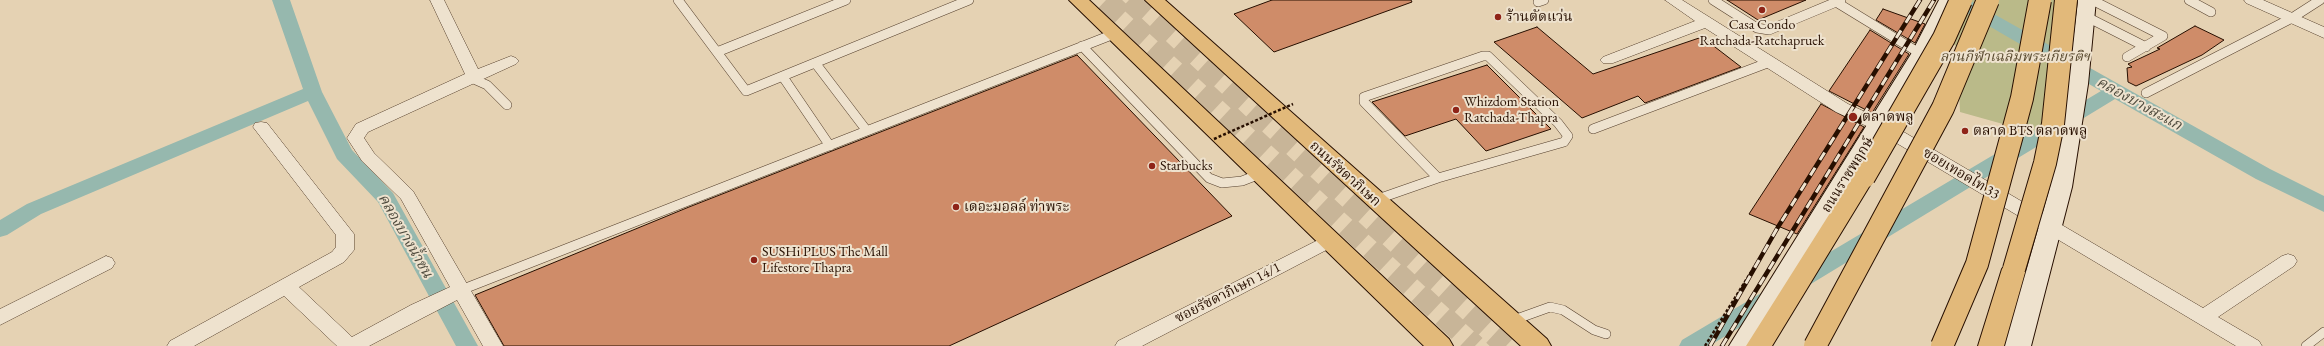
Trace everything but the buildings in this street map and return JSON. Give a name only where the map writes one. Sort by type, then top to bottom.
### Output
[{"type":"main road","points":[[1078,0],[1440,346]]},
{"type":"main road","name":"ถนนรัชดาภิเษก","points":[[1154,0],[1374,200],[1538,346]]},
{"type":"main road","points":[[1815,346],[1943,108],[1976,32],[1988,0]]},
{"type":"main road","points":[[1942,346],[1977,264],[2022,98],[2040,0]]},
{"type":"main road","points":[[1991,346],[2045,163],[2053,124],[2066,0]]},
{"type":"main road","points":[[1759,346],[1864,177],[1944,38],[1951,2]]},
{"type":"main road","name":"ถนนราชพฤกษ์","points":[[1742,346],[1879,125],[1951,2]]},
{"type":"main road","points":[[2018,346],[2062,187],[2088,6]]},
{"type":"street","points":[[437,0],[471,76]]},
{"type":"street","name":"ซอยเทอดไท 33","points":[[1672,0],[1842,108],[1879,125],[2203,317],[2240,343]]},
{"type":"street","points":[[2251,0],[2324,33]]},
{"type":"street","points":[[1608,60],[1707,22]]},
{"type":"street","points":[[493,346],[456,292],[408,195],[368,157],[355,138],[362,128],[471,76],[512,61]]},
{"type":"street","points":[[177,346],[338,257],[345,250],[347,240],[345,234],[261,127]]},
{"type":"street","name":"ซอยรัชดาภิเษก 14/1","points":[[1125,346],[1330,240]]},
{"type":"street","points":[[2203,317],[2288,261]]},
{"type":"street","points":[[0,318],[106,263]]},
{"type":"street","points":[[286,286],[350,346],[418,310],[456,292]]},
{"type":"lane","points":[[678,0],[746,91],[816,64],[969,0]]},
{"type":"lane","points":[[717,52],[846,0]]},
{"type":"lane","points":[[1713,0],[1757,28],[1769,30],[1839,1],[1921,54]]},
{"type":"lane","points":[[2189,0],[2211,12]]},
{"type":"lane","points":[[2146,93],[2292,18],[2320,0]]},
{"type":"lane","points":[[2088,6],[2146,47]]},
{"type":"lane","points":[[2088,6],[2164,36],[2127,57]]},
{"type":"lane","points":[[456,292],[1114,34]]},
{"type":"lane","points":[[1082,46],[1209,178],[1222,183],[1242,181],[1260,174]]},
{"type":"lane","points":[[1374,200],[1438,178],[1564,142],[1568,139],[1568,136],[1553,118],[1488,56],[1483,56],[1364,97],[1364,102],[1438,178]]},
{"type":"lane","points":[[1593,129],[1770,62]]},
{"type":"lane","points":[[816,64],[867,131]]},
{"type":"lane","points":[[471,76],[487,85],[507,105]]},
{"type":"lane","points":[[783,77],[830,146]]},
{"type":"lane","points":[[1510,322],[1550,307],[1563,310],[1594,330],[1606,334]]},
{"type":"lane","points":[[2306,346],[2324,332]]},
{"type":"path","points":[[1214,139],[1293,104]]},
{"type":"path","points":[[1705,346],[1779,226]]},
{"type":"green space","name":"ลานกีฬาเฉลิมพระเกียรติฯ","points":[[1956,0],[2078,0],[2067,111],[2060,140],[1960,112],[1957,46],[1937,39]]},
{"type":"waterway","name":"คลองบางน้ำชน","points":[[281,0],[313,92]]},
{"type":"waterway","name":"คลองบางสะแก","points":[[1957,0],[2115,91]]},
{"type":"waterway","points":[[1690,346],[2115,91]]},
{"type":"waterway","name":"คลองบางสะแก","points":[[2115,91],[2263,174],[2324,205]]},
{"type":"waterway","points":[[0,230],[34,209],[313,92]]},
{"type":"waterway","name":"คลองบางน้ำชน","points":[[313,92],[344,154],[386,198],[467,346]]},
{"type":"tunnel","points":[[1106,0],[1475,346]]},
{"type":"tunnel","points":[[1129,0],[1506,346]]},
{"type":"railway","points":[[1710,346],[1778,227],[1920,0]]},
{"type":"railway","points":[[1722,346],[1934,0]]},
{"type":"place","name":"Casa Condo Ratchada-Ratchapruek","points":[[1762,10]]},
{"type":"place","name":"ร้านตัดแว่น","points":[[1498,17]]},
{"type":"place","name":"Whizdom Station Ratchada-Thapra","points":[[1456,110]]},
{"type":"place","name":"ตลาดพลู","points":[[1853,117]]},
{"type":"place","name":"ตลาด BTS ตลาดพลู","points":[[1965,131]]},
{"type":"place","name":"Starbucks","points":[[1152,166]]},
{"type":"place","name":"เดอะมอลล์ ท่าพระ","points":[[956,207]]},
{"type":"place","name":"SUSHi PLUS The Mall Lifestore Thapra","points":[[754,260]]}]
